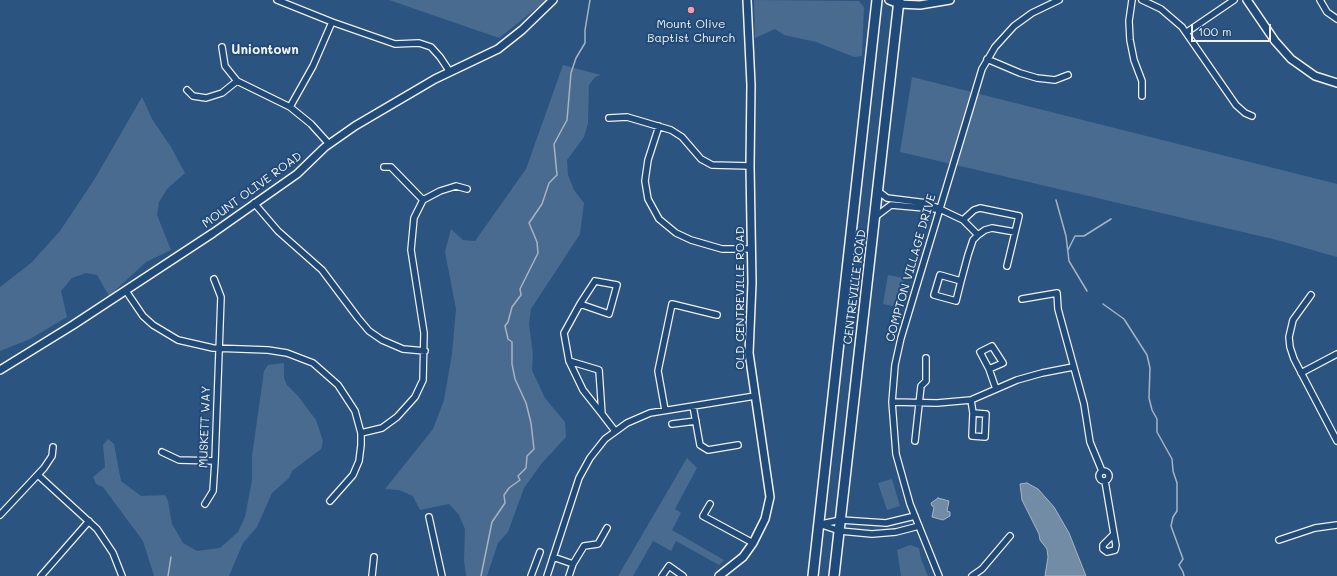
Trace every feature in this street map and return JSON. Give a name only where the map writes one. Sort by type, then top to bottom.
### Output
[{"type":"highway","name":"CENTREVILLE ROAD","points":[[813,576],[877,0]]},
{"type":"highway","name":"CENTREVILLE ROAD","points":[[834,576],[899,2]]},
{"type":"street","points":[[277,0],[332,22],[395,44],[419,43],[431,47],[450,72]]},
{"type":"street","name":"MOUNT OLIVE ROAD","points":[[0,370],[126,291],[218,230],[254,203],[297,174],[329,144],[355,126],[450,72],[480,59],[506,43],[552,0]]},
{"type":"street","name":"OLD CENTREVILLE ROAD","points":[[719,576],[743,557],[753,543],[765,520],[770,497],[750,353],[751,85],[747,0]]},
{"type":"street","points":[[889,0],[920,5],[950,0]]},
{"type":"street","name":"COMPTON VILLAGE DRIVE","points":[[939,576],[905,492],[896,454],[892,402],[895,365],[901,338],[939,209],[976,87],[987,59],[1005,35],[1022,20],[1042,7],[1059,0]]},
{"type":"street","points":[[1132,0],[1129,21],[1130,40],[1134,60],[1142,81],[1142,96]]},
{"type":"street","points":[[1142,0],[1161,9],[1187,32],[1236,105],[1245,113],[1252,116]]},
{"type":"street","points":[[1187,32],[1234,0]]},
{"type":"street","points":[[1247,0],[1275,41],[1291,59],[1316,76],[1337,83]]},
{"type":"street","points":[[1320,0],[1327,12],[1337,19]]},
{"type":"street","points":[[290,107],[313,66],[332,22]]},
{"type":"street","points":[[222,47],[225,66],[237,82],[290,107],[311,124],[329,144]]},
{"type":"street","points":[[987,59],[1020,73],[1037,78],[1055,80],[1068,75]]},
{"type":"street","points":[[187,90],[193,96],[206,98],[222,93],[237,82]]},
{"type":"street","points":[[609,118],[627,117],[659,126],[679,134],[696,155],[707,163],[723,166],[750,166]]},
{"type":"street","points":[[659,126],[648,160],[645,181],[648,199],[659,219],[676,234],[691,240],[722,249],[751,249]]},
{"type":"street","points":[[384,167],[390,167],[423,200]]},
{"type":"street","points":[[361,433],[373,431],[387,425],[412,403],[423,380],[425,351],[423,323],[411,250],[414,218],[423,200],[440,191],[456,186],[467,189]]},
{"type":"street","points":[[878,191],[884,197],[927,203],[963,220],[978,235]]},
{"type":"street","points":[[254,203],[278,231],[322,270],[369,331],[382,340],[403,349],[425,351]]},
{"type":"street","points":[[875,217],[891,205],[939,209]]},
{"type":"street","points":[[963,220],[974,210],[987,208],[1019,216],[1007,266]]},
{"type":"street","points":[[962,281],[940,275],[934,295],[956,302],[962,281],[968,255],[973,240],[978,235],[985,230],[992,228],[1015,232]]},
{"type":"street","name":"MUSKETT WAY","points":[[205,504],[213,491],[215,461],[221,297],[214,279]]},
{"type":"street","points":[[580,304],[609,314],[617,285],[595,281],[580,304],[564,333],[568,361],[583,390],[616,431]]},
{"type":"street","points":[[126,291],[143,316],[164,333],[190,344],[219,348],[279,351],[313,363],[330,376],[345,393],[355,412],[361,433],[361,452],[356,469],[349,481],[330,501]]},
{"type":"street","points":[[1022,299],[1057,293],[1058,309],[1084,404],[1090,442],[1102,471],[1099,477],[1105,480],[1114,534]]},
{"type":"street","points":[[1311,295],[1296,313],[1290,330],[1290,347],[1301,373],[1337,442]]},
{"type":"street","points":[[664,410],[658,371],[672,304],[717,315]]},
{"type":"street","points":[[1301,373],[1337,354]]},
{"type":"street","points":[[915,441],[921,401],[921,386],[926,381],[926,358]]},
{"type":"street","points":[[568,361],[599,370],[602,414]]},
{"type":"street","points":[[892,402],[921,401],[937,403],[971,400],[996,389],[1038,374],[1073,367]]},
{"type":"street","points":[[989,369],[996,389]]},
{"type":"street","points":[[548,576],[553,557],[584,468],[597,448],[616,431],[638,417],[664,410],[755,396]]},
{"type":"street","points":[[971,400],[973,413],[972,436],[985,437],[986,414],[973,413]]},
{"type":"street","points":[[693,406],[700,445],[708,450],[738,445]]},
{"type":"street","points":[[672,424],[696,421]]},
{"type":"street","points":[[0,515],[38,475],[49,461],[53,446]]},
{"type":"street","points":[[162,452],[179,460],[215,461]]},
{"type":"street","points":[[38,475],[89,521],[107,543],[117,562],[122,576]]},
{"type":"street","points":[[710,504],[703,516],[753,543]]},
{"type":"street","points":[[819,524],[841,520],[886,523],[915,516]]},
{"type":"street","points":[[429,517],[442,576]]},
{"type":"street","points":[[41,576],[89,521]]},
{"type":"street","points":[[819,524],[840,531],[886,534],[919,526]]},
{"type":"street","points":[[1279,540],[1315,528],[1337,525]]},
{"type":"street","points":[[569,576],[573,564],[584,546],[598,544],[607,528]]},
{"type":"street","points":[[972,576],[982,569],[1010,536]]},
{"type":"street","points":[[532,576],[540,552]]},
{"type":"street","points":[[372,576],[374,557]]},
{"type":"street","points":[[553,557],[573,564]]},
{"type":"street","points":[[662,576],[668,566],[683,576]]},
{"type":"shaded area","points":[[389,0],[547,0],[499,38]]},
{"type":"shaded area","points":[[754,0],[859,1],[864,7],[862,56],[854,57],[816,42],[784,35],[775,29],[755,38]]},
{"type":"shaded area","points":[[563,65],[601,75],[595,77],[589,85],[588,123],[584,137],[567,160],[568,175],[574,190],[584,203],[580,234],[531,309],[529,324],[533,354],[532,370],[545,398],[565,422],[566,437],[542,463],[524,488],[508,532],[498,543],[487,576],[466,576],[464,560],[465,529],[459,515],[449,504],[420,510],[413,496],[399,490],[385,489],[433,429],[444,400],[452,354],[456,309],[445,252],[451,229],[463,240],[475,241],[526,169]]},
{"type":"shaded area","points":[[912,77],[1337,184],[1337,257],[1277,240],[900,152]]},
{"type":"shaded area","points":[[142,97],[152,119],[171,147],[185,173],[167,189],[159,202],[157,215],[171,250],[146,262],[109,296],[97,275],[86,273],[72,278],[61,291],[67,317],[30,339],[0,351],[0,287],[31,263],[60,231],[94,180]]},
{"type":"shaded area","points":[[888,275],[904,278],[898,307],[883,304]]},
{"type":"shaded area","points":[[284,363],[284,378],[287,385],[298,396],[316,420],[323,441],[321,449],[292,471],[289,478],[272,493],[257,527],[243,543],[229,576],[154,576],[143,541],[103,487],[96,484],[93,477],[105,467],[103,445],[108,439],[114,444],[121,481],[141,496],[165,495],[168,501],[172,524],[183,543],[197,551],[220,548],[238,532],[245,517],[252,480],[252,456],[264,371],[268,365]]},
{"type":"shaded area","points":[[687,458],[697,468],[675,509],[681,513],[672,530],[724,560],[719,565],[676,541],[671,551],[653,541],[633,576],[618,576]]},
{"type":"shaded area","points":[[892,479],[900,506],[887,510],[878,483]]},
{"type":"shaded area","points":[[1027,483],[1038,489],[1054,507],[1069,533],[1086,576],[1045,576],[1048,557],[1047,549],[1040,540],[1039,534],[1022,500],[1020,484]]},
{"type":"shaded area","points":[[938,498],[949,501],[947,511],[950,512],[950,516],[943,520],[932,517],[934,507],[931,503]]},
{"type":"shaded area","points":[[910,545],[919,548],[921,559],[928,576],[901,576],[897,550]]},
{"type":"waterway","points":[[481,576],[492,522],[505,503],[504,495],[509,488],[520,480],[518,476],[526,468],[527,456],[534,449],[531,423],[526,403],[515,379],[512,364],[512,342],[508,339],[505,326],[508,322],[512,307],[521,295],[520,289],[538,253],[537,242],[529,223],[542,204],[549,183],[557,175],[554,144],[567,120],[571,73],[576,58],[585,43],[585,30],[590,0]]},
{"type":"waterway","points":[[1056,200],[1066,236],[1069,261],[1087,291]]},
{"type":"waterway","points":[[1068,250],[1075,236],[1084,236],[1111,219]]},
{"type":"waterway","points":[[1103,304],[1124,319],[1147,355],[1150,368],[1149,398],[1152,410],[1157,419],[1157,432],[1172,459],[1173,471],[1177,483],[1177,511],[1173,517],[1171,526],[1183,559],[1179,565],[1184,576]]},
{"type":"waterway","points":[[168,576],[171,557]]},
{"type":"place","name":"Mount Olive Baptist Church","points":[[691,10]]},
{"type":"district","name":"Uniontown","points":[[265,50]]}]
